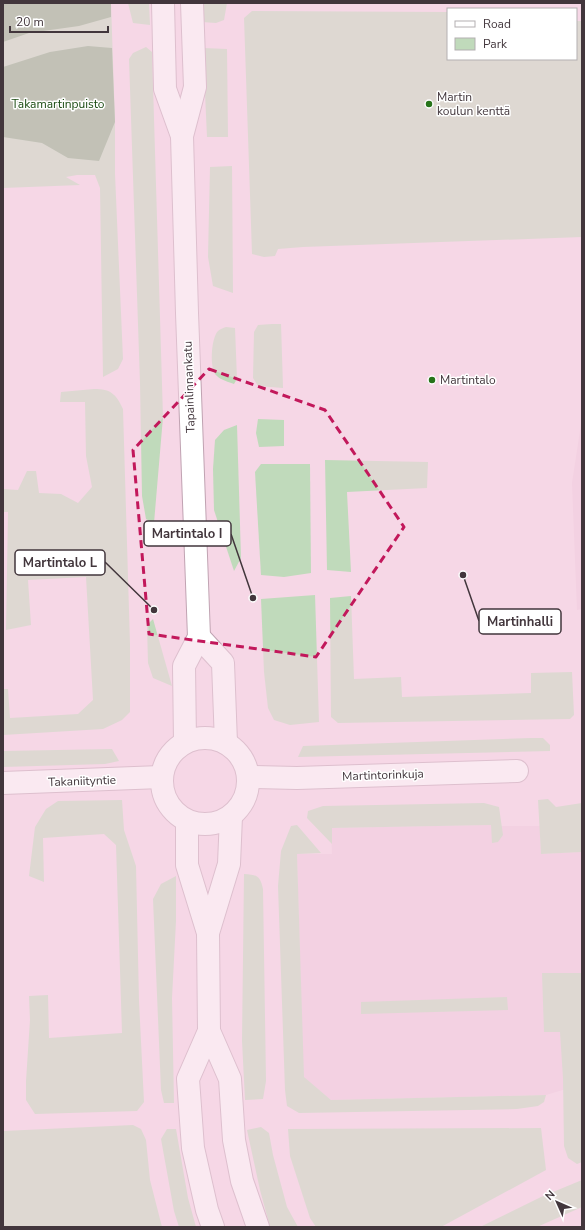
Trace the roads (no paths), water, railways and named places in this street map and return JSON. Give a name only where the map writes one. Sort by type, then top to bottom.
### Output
[{"type":"street","name":"Tapainlinnankatu","points":[[163,3],[165,89],[182,136]]},
{"type":"street","name":"Tapainlinnankatu","points":[[185,742],[184,666],[199,637],[186,314],[182,136],[195,87],[192,3]]},
{"type":"street","points":[[199,637],[223,663],[226,742]]},
{"type":"street","points":[[199,738],[213,738],[226,742],[237,751],[245,763],[248,777],[247,792],[241,805],[231,816],[221,822],[198,824],[187,821],[176,813],[167,803],[162,791],[161,777],[164,766],[176,748],[185,742],[199,738]]},
{"type":"street","name":"Martintorinkuja","points":[[248,777],[297,778],[517,771]]},
{"type":"street","name":"Takaniityntie","points":[[3,783],[161,777]]},
{"type":"street","points":[[208,933],[229,864],[231,816]]},
{"type":"street","points":[[187,821],[188,865],[208,933],[209,1031],[230,1079],[234,1140],[242,1181],[258,1227]]},
{"type":"street","points":[[209,1031],[188,1079],[193,1148],[207,1210],[213,1227]]},
{"type":"place","name":"Martin koulun kenttä","points":[[429,104]]},
{"type":"place","name":"Martintalo","points":[[432,380]]},
{"type":"place","name":"Martinhalli","points":[[463,575]]},
{"type":"place","name":"Martintalo I","points":[[253,598]]},
{"type":"place","name":"Martintalo L","points":[[154,610]]},
{"type":"park label","name":"Takamartinpuisto","points":[[58,104]]}]
